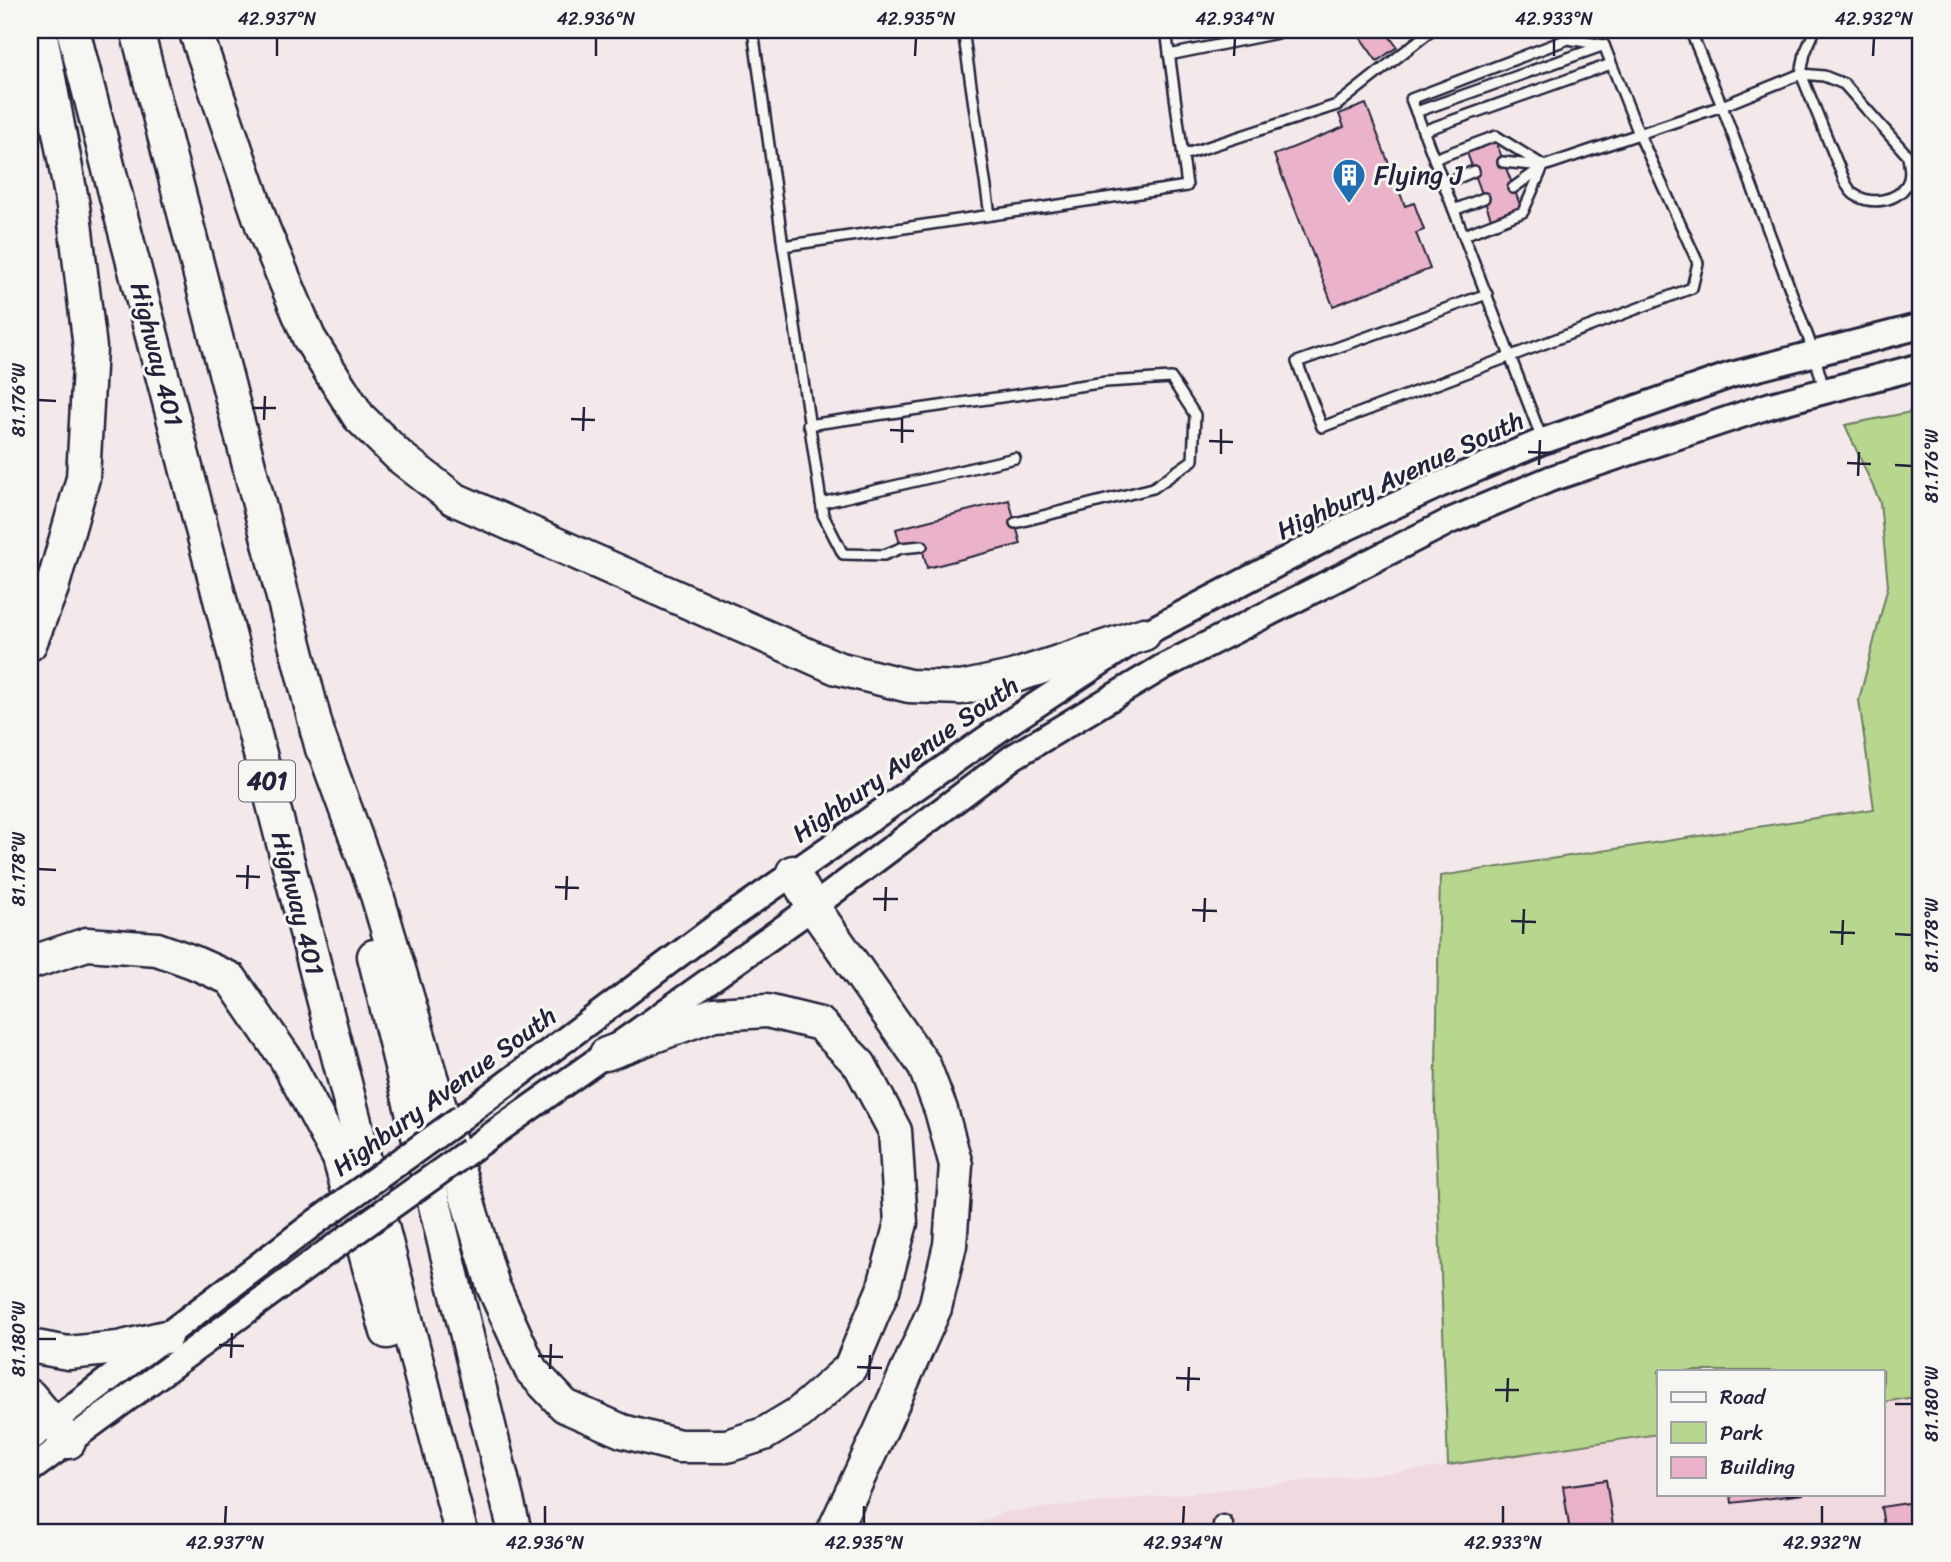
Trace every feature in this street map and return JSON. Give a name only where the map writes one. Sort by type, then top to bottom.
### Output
[{"type":"highway","points":[[30,644],[52,588],[83,478],[90,348],[73,206],[40,30]]},
{"type":"highway","name":"Highway 401","points":[[73,30],[461,1532]]},
{"type":"highway","name":"401","points":[[137,30],[363,912],[515,1532]]},
{"type":"highway","points":[[195,30],[262,228],[309,338],[359,418],[400,457],[454,499],[837,668],[909,686],[961,688],[999,680],[1144,634]]},
{"type":"highway","points":[[317,731],[377,895],[493,1286],[531,1370],[565,1406],[622,1431],[679,1446],[727,1446],[764,1434],[799,1413],[850,1368],[883,1290],[901,1223],[895,1131],[860,1065],[820,1024],[767,1011],[714,1014],[606,1054]]},
{"type":"highway","points":[[793,872],[813,907],[924,1065],[941,1110],[956,1165],[950,1245],[935,1308],[834,1532]]},
{"type":"highway","points":[[30,963],[87,944],[157,949],[232,979],[286,1059],[339,1158],[442,1532]]},
{"type":"highway","points":[[30,1346],[68,1353],[118,1349],[165,1337]]},
{"type":"highway","points":[[30,1396],[51,1434]]},
{"type":"main road","name":"Highbury Avenue South","points":[[30,1470],[51,1434],[165,1337],[317,1221],[793,872],[1013,720],[1144,634],[1342,530],[1438,485],[1543,441],[1731,375],[1921,326]]},
{"type":"main road","name":"Highbury Avenue South","points":[[51,1434],[327,1252],[813,907],[1013,757],[1161,668],[1450,521],[1550,479],[1771,405],[1921,366]]},
{"type":"lane","points":[[753,30],[823,515],[843,554],[884,555],[901,548],[922,546]]},
{"type":"lane","points":[[963,30],[990,215]]},
{"type":"lane","points":[[783,246],[1187,186],[1166,30]]},
{"type":"lane","points":[[1169,55],[1282,30]]},
{"type":"lane","points":[[1183,155],[1337,105],[1432,30]]},
{"type":"lane","points":[[1690,30],[1722,106],[1814,353],[1824,391]]},
{"type":"lane","points":[[1513,188],[1544,166],[1722,106],[1801,74],[1825,76],[1844,84],[1908,156],[1910,172],[1906,185],[1896,195],[1881,201],[1865,200],[1852,194],[1845,182],[1801,74],[1805,53],[1815,30]]},
{"type":"lane","points":[[1543,441],[1411,99],[1568,39],[1604,45]]},
{"type":"lane","points":[[1487,295],[1297,362],[1322,427],[1692,288],[1698,263],[1639,134],[1604,45]]},
{"type":"lane","points":[[1416,112],[1604,45]]},
{"type":"lane","points":[[1423,131],[1611,64]]},
{"type":"lane","points":[[1434,159],[1496,136],[1544,166]]},
{"type":"lane","points":[[1503,162],[1544,166]]},
{"type":"lane","points":[[1464,235],[1523,212],[1544,166]]},
{"type":"lane","points":[[1444,184],[1474,171]]},
{"type":"lane","points":[[1454,210],[1484,198]]},
{"type":"lane","points":[[808,425],[1106,382],[1171,377],[1195,415],[1193,460],[1153,488],[1015,523]]},
{"type":"lane","points":[[821,503],[1015,458]]},
{"type":"shaded area","points":[[1921,1396],[1921,1532],[960,1532],[1003,1512],[1433,1468],[1657,1435],[1657,1496],[1884,1496],[1884,1402]]},
{"type":"green space","points":[[1921,410],[1921,1396],[1884,1402],[1884,1370],[1657,1370],[1657,1434],[1448,1465],[1435,1112],[1440,876],[1874,809],[1859,700],[1888,586],[1880,502],[1845,425]]},
{"type":"building","points":[[1355,30],[1385,30],[1397,47],[1377,61]]},
{"type":"building","name":"Flying J","points":[[1366,104],[1405,206],[1414,203],[1424,230],[1416,233],[1430,269],[1333,306],[1274,155],[1344,127],[1339,114]]},
{"type":"building","name":"Flying J","points":[[1495,139],[1522,210],[1492,221],[1466,150]]},
{"type":"building","points":[[1009,500],[1021,544],[927,568],[921,543],[901,548],[896,529]]},
{"type":"building","points":[[1606,1480],[1614,1532],[1570,1532],[1563,1486]]},
{"type":"building","points":[[1731,1496],[1788,1496],[1732,1503]]},
{"type":"building","points":[[1921,1501],[1921,1532],[1885,1532],[1881,1507]]},
{"type":"place","name":"Flying J","points":[[1349,205]]}]
